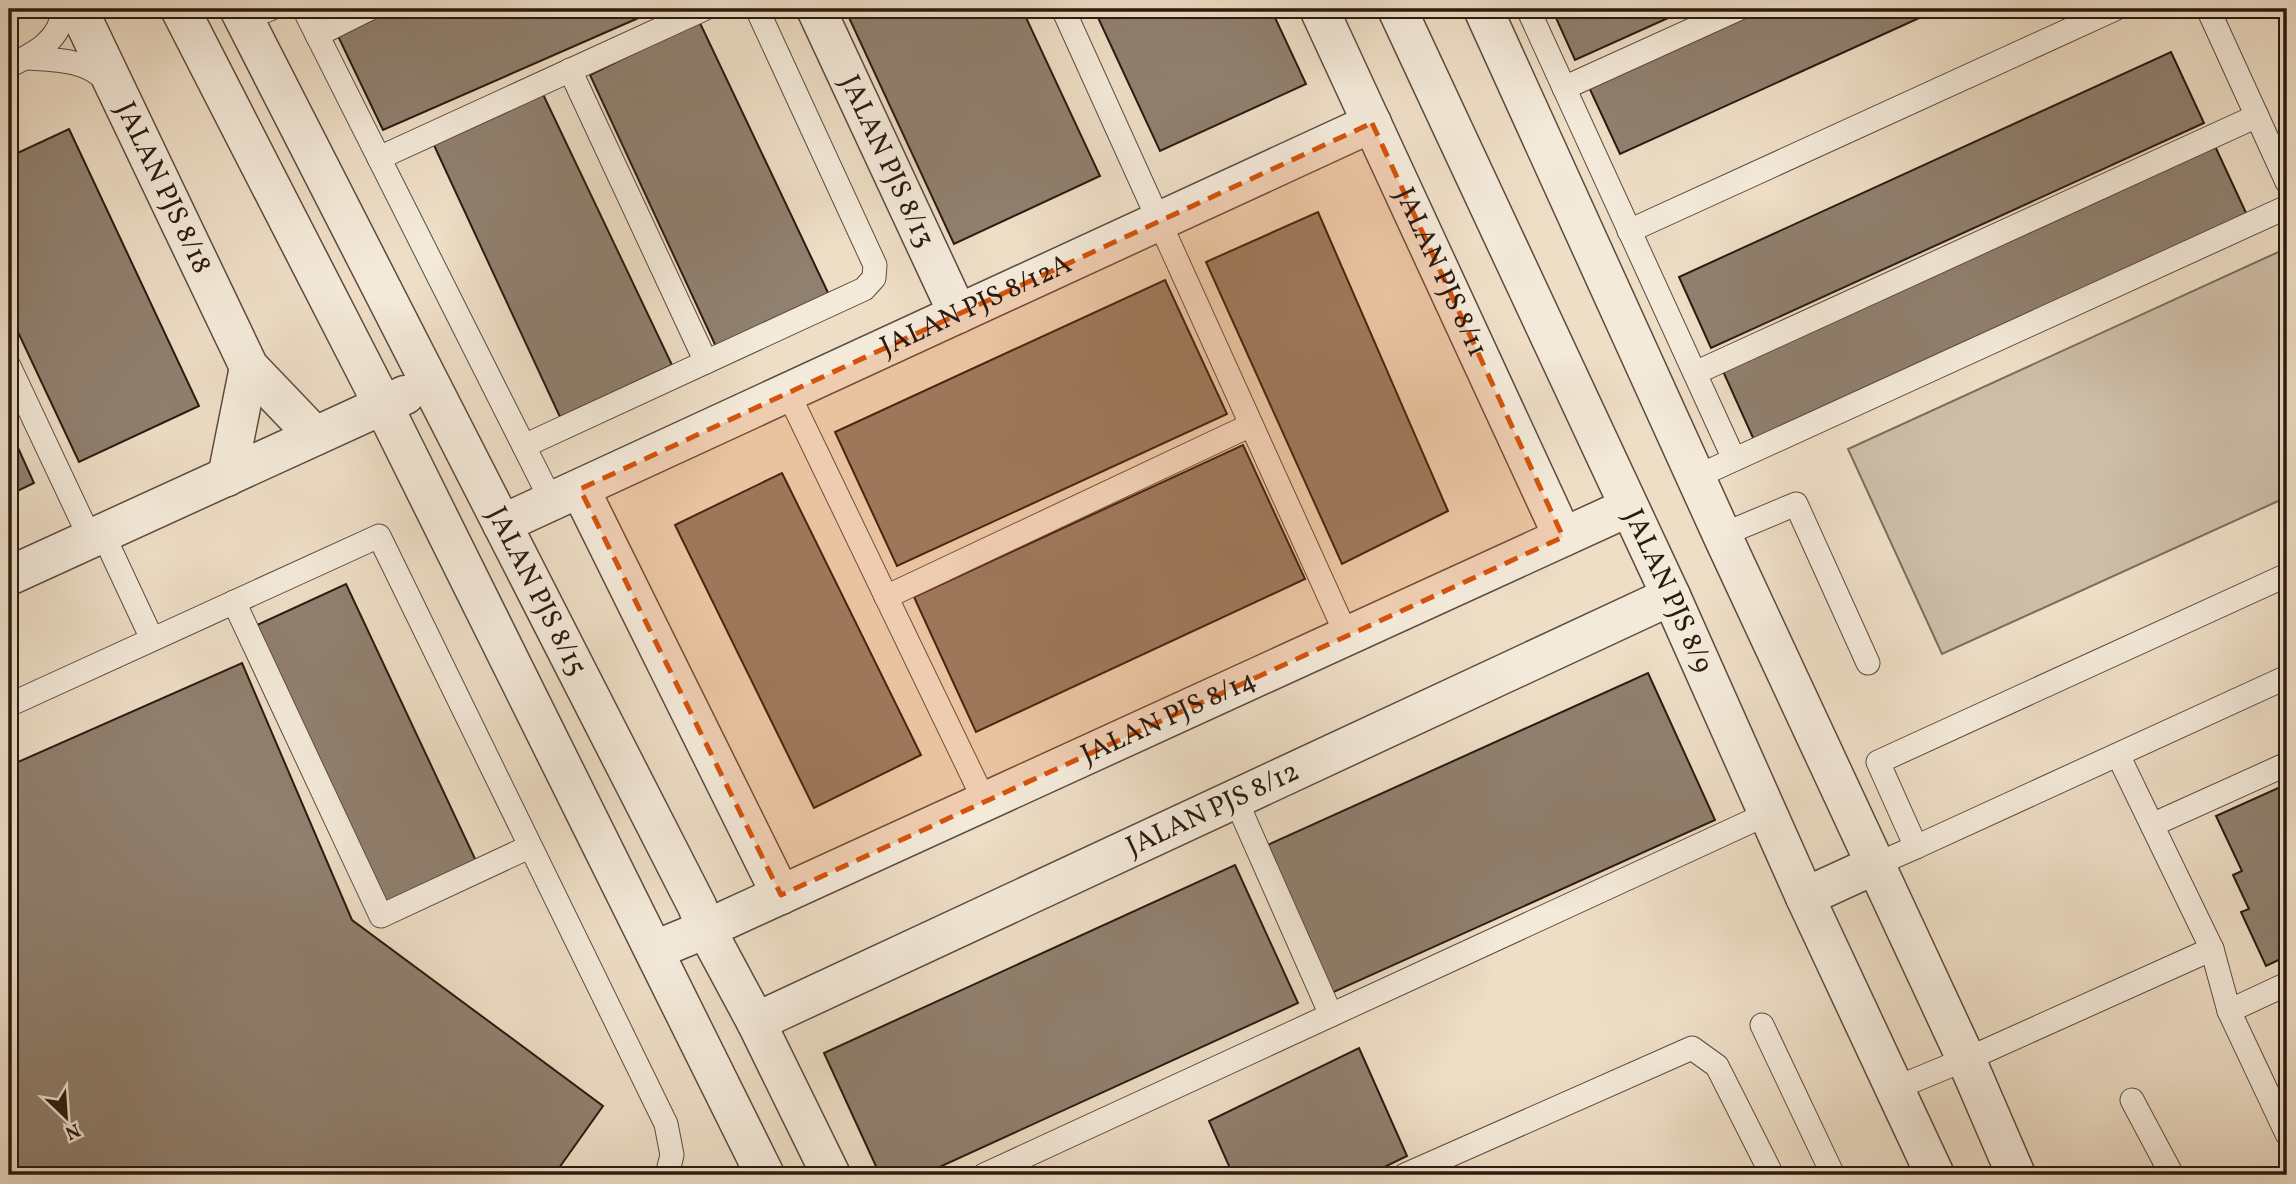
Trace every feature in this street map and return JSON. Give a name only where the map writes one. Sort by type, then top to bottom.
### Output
[{"type":"street","name":"JALAN PJS 8/18","points":[[78,9],[249,367],[315,436]]},
{"type":"street","name":"JALAN PJS 8/15","points":[[180,9],[383,405],[655,950],[755,1172]]},
{"type":"street","name":"JALAN PJS 8/13","points":[[816,9],[958,314]]},
{"type":"street","name":"JALAN PJS 8/11","points":[[1319,9],[1563,537]]},
{"type":"street","name":"JALAN PJS 8/9","points":[[1397,9],[1671,596],[1767,814],[1935,1175]]},
{"type":"street","points":[[1483,9],[1722,536],[1966,1059],[2017,1175]]},
{"type":"street","name":"JALAN PJS 8/15","points":[[251,12],[429,383],[697,906],[706,929],[757,1022],[831,1175]]},
{"type":"street","name":"JALAN PJS 8/12A","points":[[502,524],[1372,123]]},
{"type":"street","points":[[227,477],[249,367]]},
{"type":"street","points":[[9,576],[429,383]]},
{"type":"street","points":[[566,495],[781,895]]},
{"type":"street","name":"JALAN PJS 8/14","points":[[706,929],[1629,508]]},
{"type":"street","name":"JALAN PJS 8/12","points":[[757,1022],[1671,596]]},
{"type":"street","points":[[1805,897],[1875,865]]},
{"type":"street","points":[[655,950],[706,929]]},
{"type":"lane","points":[[18,62],[52,39],[63,23],[63,9]]},
{"type":"lane","points":[[304,9],[524,446],[566,495]]},
{"type":"lane","points":[[317,35],[369,9]]},
{"type":"lane","points":[[379,158],[704,9]]},
{"type":"lane","points":[[524,446],[864,289],[874,278],[875,265],[757,9]]},
{"type":"lane","points":[[1063,9],[1347,636]]},
{"type":"lane","points":[[1528,9],[1734,460]]},
{"type":"lane","points":[[1564,88],[1738,9]]},
{"type":"lane","points":[[1629,231],[2115,9]]},
{"type":"lane","points":[[2208,9],[2287,182]]},
{"type":"lane","points":[[18,62],[85,65],[99,73],[117,91]]},
{"type":"lane","points":[[570,70],[706,362]]},
{"type":"lane","points":[[1695,373],[2257,116]]},
{"type":"lane","points":[[1696,477],[2287,207]]},
{"type":"lane","points":[[9,366],[152,639]]},
{"type":"lane","points":[[788,393],[985,802]]},
{"type":"lane","points":[[886,597],[1251,425]]},
{"type":"lane","points":[[1722,536],[1796,504],[1868,663]]},
{"type":"lane","points":[[9,705],[379,536],[666,1124],[672,1155],[667,1175]]},
{"type":"lane","points":[[1916,847],[1878,762],[2287,575]]},
{"type":"lane","points":[[234,602],[381,916],[529,847]]},
{"type":"lane","points":[[1875,865],[2287,677]]},
{"type":"lane","points":[[2118,755],[2212,950],[2229,1011],[2287,1134]]},
{"type":"lane","points":[[2152,825],[2287,764]]},
{"type":"lane","points":[[1235,798],[1331,1015]]},
{"type":"lane","points":[[984,1175],[1767,814]]},
{"type":"lane","points":[[1896,1088],[2212,950]]},
{"type":"lane","points":[[2229,1011],[2287,984]]},
{"type":"lane","points":[[1762,1025],[1833,1175]]},
{"type":"lane","points":[[1405,1175],[1692,1048],[1717,1066],[1772,1175]]},
{"type":"lane","points":[[2132,1100],[2172,1175]]},
{"type":"highlighted area","points":[[1372,123],[1563,537],[781,895],[580,489]]},
{"type":"shaded area","points":[[2287,248],[2287,497],[1942,654],[1848,449]]},
{"type":"building","points":[[325,9],[659,9],[383,130]]},
{"type":"building","points":[[845,9],[1022,9],[1100,176],[954,244]]},
{"type":"building","points":[[1094,9],[1271,9],[1306,84],[1160,151]]},
{"type":"building","points":[[1552,9],[1688,9],[1575,60]]},
{"type":"building","points":[[1751,9],[1939,9],[1620,154],[1587,83]]},
{"type":"building","points":[[2276,9],[2287,9],[2287,33]]},
{"type":"building","points":[[699,21],[831,299],[718,351],[590,75]]},
{"type":"building","points":[[2171,52],[2204,123],[1711,348],[1679,277]]},
{"type":"building","points":[[540,88],[672,365],[560,417],[432,141]]},
{"type":"building","points":[[69,129],[199,406],[79,462],[9,313],[9,157]]},
{"type":"building","points":[[2214,144],[2247,215],[1754,440],[1722,369]]},
{"type":"building","points":[[1318,212],[1448,511],[1342,564],[1206,262]]},
{"type":"building","points":[[1165,280],[1227,414],[897,566],[835,432]]},
{"type":"building","points":[[9,428],[34,483],[9,495]]},
{"type":"building","points":[[1243,445],[1305,579],[976,732],[914,597]]},
{"type":"building","points":[[782,473],[921,755],[814,808],[675,525]]},
{"type":"building","points":[[346,584],[476,861],[386,903],[257,625]]},
{"type":"building","points":[[242,663],[352,920],[603,1106],[554,1175],[9,1175],[9,766]]},
{"type":"building","points":[[1648,673],[1715,820],[1327,995],[1261,848]]},
{"type":"building","points":[[2287,784],[2287,956],[2266,966],[2241,912],[2249,909],[2233,875],[2242,871],[2216,816]]},
{"type":"building","points":[[1235,865],[1298,1003],[922,1175],[880,1175],[824,1053]]},
{"type":"building","points":[[1359,1048],[1407,1156],[1368,1175],[1233,1175],[1209,1121]]}]
